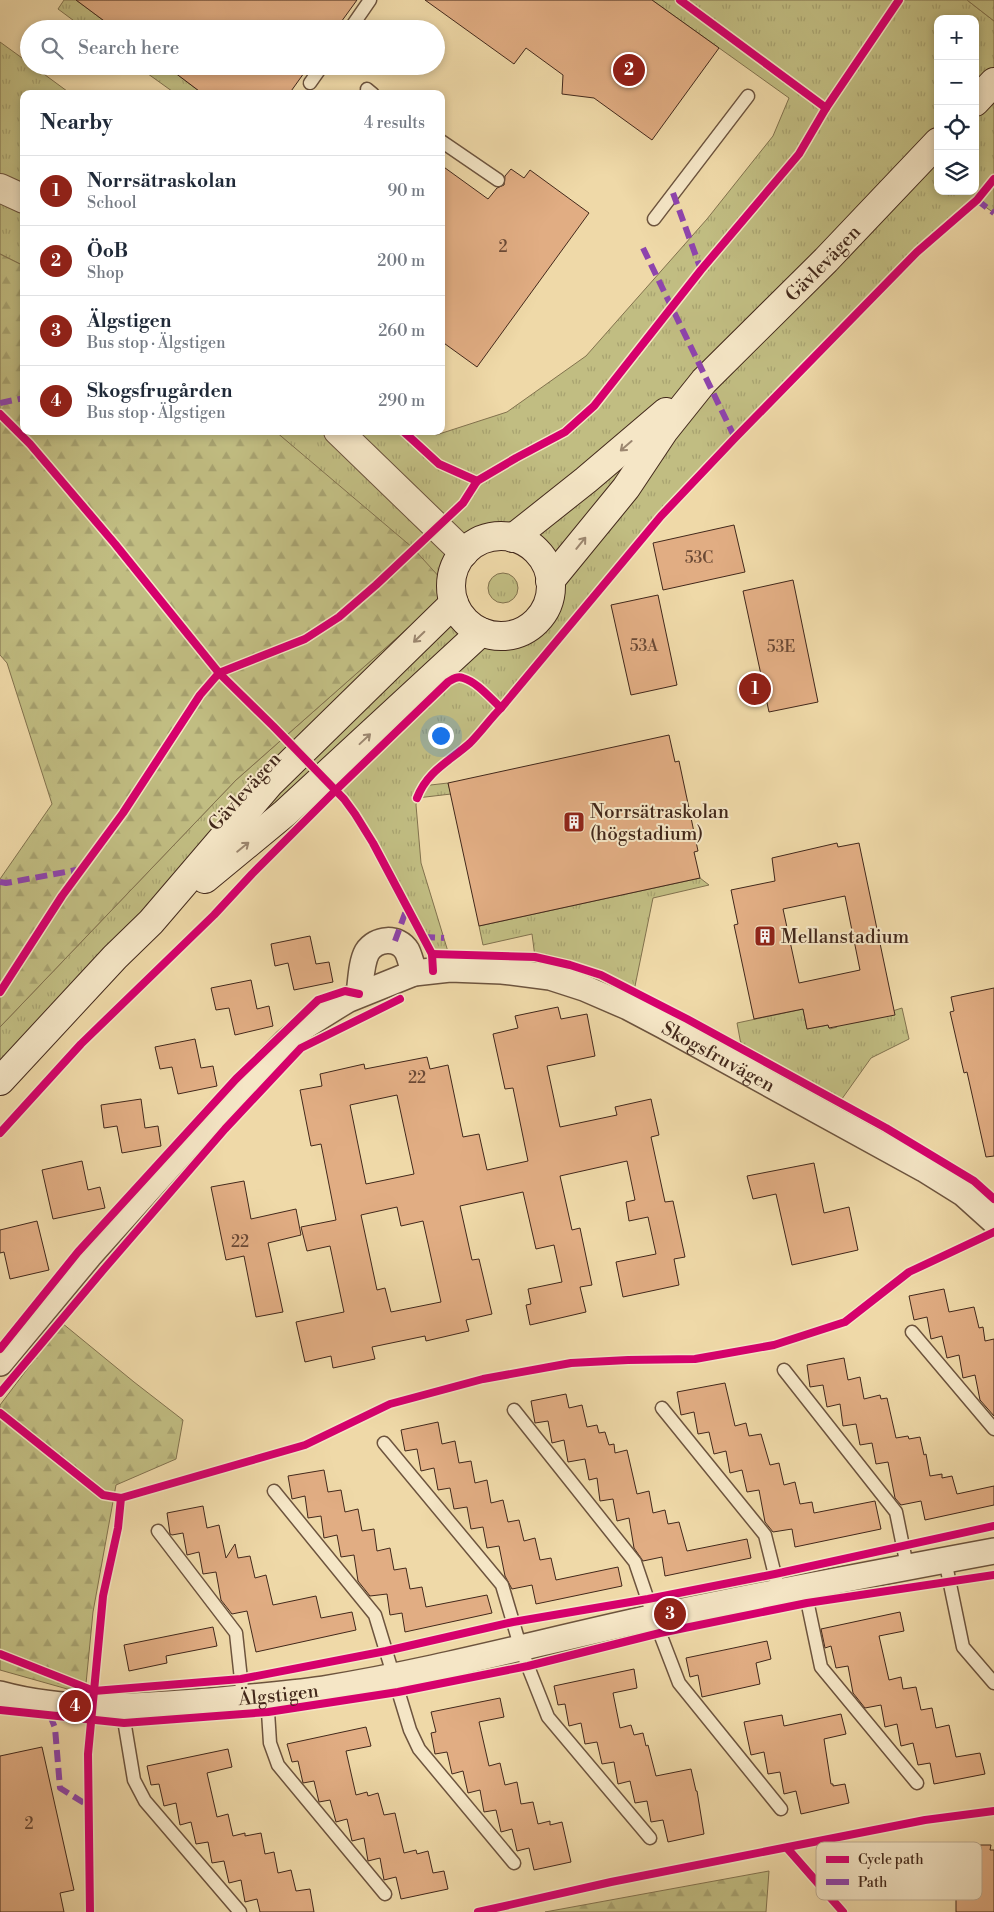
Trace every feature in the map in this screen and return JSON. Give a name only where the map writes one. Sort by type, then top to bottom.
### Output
[{"type":"main road","points":[[979,98],[994,82]]},
{"type":"main road","name":"Gävlevägen","points":[[513,538],[602,467],[704,381],[826,260],[934,146]]},
{"type":"main road","points":[[0,188],[20,197]]},
{"type":"main road","name":"Gävlevägen","points":[[550,581],[626,488],[664,431],[704,381]]},
{"type":"main road","points":[[342,435],[464,553]]},
{"type":"main road","points":[[487,538],[513,538],[528,544],[548,568],[550,581],[549,601],[540,618],[529,627],[514,634],[497,636],[480,632],[460,616],[454,603],[451,590],[456,564],[473,545],[487,538]]},
{"type":"main road","name":"Gävlevägen","points":[[0,1081],[151,922],[270,783],[454,603]]},
{"type":"main road","name":"Gävlevägen","points":[[151,922],[286,813],[480,632]]},
{"type":"street","points":[[358,994],[367,951],[378,942],[388,940],[398,942],[406,950],[414,973]]},
{"type":"street","name":"Skogsfruvägen","points":[[0,1363],[63,1284],[254,1074],[305,1026],[358,994],[414,973],[459,969],[502,971],[550,977],[584,988],[671,1030],[924,1169],[964,1194],[994,1221]]},
{"type":"street","name":"Älgstigen","points":[[0,1694],[55,1704],[122,1708],[267,1696],[322,1689],[521,1649],[779,1591],[994,1551]]},
{"type":"lane","points":[[356,20],[370,0]]},
{"type":"lane","points":[[310,83],[316,75]]},
{"type":"lane","points":[[654,218],[748,96]]},
{"type":"lane","points":[[445,144],[498,180]]},
{"type":"lane","points":[[912,1332],[994,1429]]},
{"type":"lane","points":[[784,1370],[896,1512],[908,1566]]},
{"type":"lane","points":[[662,1408],[765,1535],[779,1591]]},
{"type":"lane","points":[[514,1410],[635,1562],[679,1683],[781,1809]]},
{"type":"lane","points":[[384,1443],[502,1585],[521,1649],[548,1717],[650,1838]]},
{"type":"lane","points":[[274,1491],[375,1615],[410,1730],[419,1749],[514,1863]]},
{"type":"lane","points":[[158,1531],[236,1632],[243,1698]]},
{"type":"lane","points":[[945,1560],[963,1647],[994,1683]]},
{"type":"lane","points":[[804,1586],[821,1667],[917,1783]]},
{"type":"lane","points":[[267,1696],[270,1743],[278,1765],[385,1894]]},
{"type":"lane","points":[[122,1708],[134,1780],[138,1790],[145,1801],[240,1912]]},
{"type":"green space","points":[[64,0],[76,0],[103,20],[73,20],[58,9]]},
{"type":"green space","points":[[652,0],[967,0],[994,21],[994,213],[977,201],[917,252],[661,516],[470,743],[433,771],[422,786],[448,783],[451,794],[417,798],[416,805],[421,863],[449,955],[432,954],[377,848],[336,790],[447,682],[151,922],[0,1081],[0,1027],[236,780],[451,590],[279,435],[445,435],[445,432],[507,412],[586,356],[707,219],[773,136],[789,98]],"holes":[[[501,537],[526,544],[535,550],[547,569],[550,580],[550,592],[547,603],[542,614],[535,622],[510,636],[488,635],[469,624],[457,606],[452,585],[456,564],[472,547]]]},
{"type":"green space","points":[[967,0],[994,0],[994,21]]},
{"type":"green space","points":[[0,42],[20,56],[20,75],[45,75],[66,90],[20,90],[20,264],[0,254]]},
{"type":"green space","points":[[150,75],[178,75],[198,90],[170,90]]},
{"type":"green space","points":[[0,254],[20,264],[20,435],[280,435],[413,548],[451,590],[236,780],[0,1027],[0,879],[52,804],[7,663],[0,655]]},
{"type":"green space","points":[[503,573],[513,578],[518,588],[513,598],[503,603],[493,598],[488,588],[493,578]]},
{"type":"green space","points":[[700,878],[709,885],[653,898],[634,991],[586,970],[561,962],[535,957],[532,934],[483,945],[479,926]]},
{"type":"green space","points":[[902,1008],[909,1039],[871,1058],[839,1103],[742,1050],[737,1023],[803,1009],[807,1029],[828,1025],[830,1029],[837,1027],[837,1023],[857,1019],[858,1022]]},
{"type":"green space","points":[[62,1323],[183,1420],[176,1459],[116,1485],[93,1612],[85,1694],[0,1670],[0,1405]]},
{"type":"green space","points":[[769,1871],[766,1912],[545,1912]]},
{"type":"building","points":[[76,0],[357,0],[343,20],[103,20]]},
{"type":"building","points":[[425,0],[652,0],[719,48],[652,140],[594,98],[562,94],[563,75],[526,48],[514,64]]},
{"type":"building","points":[[178,75],[303,75],[292,90],[198,90]]},
{"type":"building","points":[[445,168],[488,199],[497,188],[504,185],[505,176],[511,169],[524,178],[530,170],[589,213],[477,367],[445,344]]},
{"type":"building","points":[[734,525],[745,572],[663,590],[653,543]]},
{"type":"building","points":[[793,580],[818,702],[769,712],[743,591]]},
{"type":"building","points":[[658,595],[677,685],[631,695],[611,605]]},
{"type":"building","name":"Norrsätraskolan (högstadium)","points":[[669,735],[675,762],[679,761],[698,851],[694,852],[700,878],[479,926],[448,783]]},
{"type":"building","name":"Mellanstadium","points":[[837,843],[838,847],[859,843],[895,1015],[829,1028],[828,1025],[807,1029],[803,1009],[754,1019],[734,925],[738,924],[731,890],[775,881],[772,858]],"holes":[[[845,896],[860,970],[799,983],[783,909]]]},
{"type":"building","points":[[310,936],[316,964],[329,962],[333,982],[294,990],[288,963],[275,966],[271,944]]},
{"type":"building","points":[[251,980],[257,1009],[269,1006],[273,1026],[235,1035],[229,1008],[216,1010],[211,988]]},
{"type":"building","points":[[994,988],[994,1156],[986,1157],[967,1072],[964,1073],[950,1012],[954,1011],[951,997]]},
{"type":"building","points":[[558,1007],[561,1019],[587,1014],[595,1056],[547,1066],[560,1127],[617,1115],[615,1107],[651,1099],[659,1135],[651,1137],[665,1202],[673,1201],[685,1257],[674,1259],[679,1285],[623,1297],[616,1262],[656,1254],[648,1217],[629,1221],[626,1202],[635,1200],[627,1161],[560,1176],[572,1230],[580,1228],[592,1285],[580,1287],[586,1312],[530,1325],[526,1305],[531,1304],[528,1289],[562,1282],[554,1245],[536,1249],[523,1192],[460,1206],[472,1260],[479,1259],[492,1314],[466,1320],[469,1331],[426,1341],[425,1336],[372,1347],[375,1359],[333,1368],[331,1356],[305,1362],[296,1322],[344,1312],[330,1246],[307,1251],[301,1227],[336,1220],[321,1144],[311,1146],[300,1090],[322,1086],[320,1074],[364,1064],[365,1069],[427,1057],[430,1069],[448,1065],[463,1137],[479,1134],[487,1170],[528,1161],[513,1088],[505,1089],[493,1034],[518,1028],[515,1016]],"holes":[[[397,1095],[414,1174],[366,1184],[350,1105]],[[397,1207],[401,1226],[423,1221],[441,1302],[391,1312],[385,1288],[377,1290],[361,1215]]]},
{"type":"building","points":[[195,1039],[201,1068],[213,1066],[217,1086],[178,1094],[172,1067],[160,1069],[155,1047]]},
{"type":"building","points":[[141,1099],[145,1128],[158,1126],[161,1146],[122,1153],[117,1126],[104,1128],[101,1105]]},
{"type":"building","points":[[82,1161],[88,1190],[100,1187],[105,1208],[53,1219],[42,1170]]},
{"type":"building","points":[[814,1163],[824,1213],[849,1207],[858,1250],[792,1265],[776,1194],[753,1199],[747,1176]]},
{"type":"building","points":[[244,1181],[251,1219],[296,1209],[301,1235],[268,1243],[283,1312],[256,1317],[244,1256],[226,1260],[211,1187]]},
{"type":"building","points":[[37,1221],[49,1270],[10,1279],[4,1252],[0,1253],[0,1230]]},
{"type":"building","points":[[944,1289],[949,1312],[974,1307],[979,1328],[983,1327],[985,1341],[994,1339],[994,1416],[980,1400],[975,1375],[963,1378],[959,1355],[947,1358],[942,1336],[931,1339],[927,1317],[914,1320],[909,1296]]},
{"type":"building","points":[[844,1358],[848,1380],[860,1377],[864,1399],[880,1395],[881,1399],[887,1398],[896,1438],[908,1436],[909,1439],[920,1437],[924,1455],[926,1454],[930,1476],[942,1474],[942,1478],[952,1476],[957,1494],[994,1486],[994,1505],[925,1520],[921,1501],[901,1505],[895,1498],[888,1462],[876,1464],[872,1443],[860,1445],[856,1424],[843,1426],[840,1404],[827,1407],[823,1385],[810,1387],[807,1365]]},
{"type":"building","points":[[725,1383],[735,1426],[746,1423],[749,1436],[761,1434],[770,1465],[779,1463],[784,1485],[795,1482],[800,1504],[812,1502],[814,1513],[875,1501],[881,1529],[795,1547],[792,1529],[773,1532],[765,1522],[759,1490],[747,1492],[742,1470],[730,1473],[726,1451],[714,1454],[709,1432],[698,1434],[694,1412],[681,1415],[677,1392]]},
{"type":"building","points":[[566,1394],[569,1408],[582,1405],[587,1427],[597,1425],[599,1433],[605,1432],[609,1445],[614,1444],[615,1453],[627,1450],[637,1494],[649,1491],[653,1513],[665,1510],[668,1524],[679,1522],[687,1551],[747,1539],[751,1558],[665,1576],[662,1557],[643,1561],[634,1548],[629,1518],[617,1521],[613,1499],[600,1501],[597,1478],[589,1480],[585,1459],[568,1462],[564,1440],[552,1443],[548,1421],[535,1423],[531,1401]]},
{"type":"building","points":[[438,1422],[442,1444],[455,1441],[459,1463],[471,1461],[475,1483],[487,1480],[491,1503],[503,1500],[508,1522],[519,1520],[524,1541],[535,1538],[540,1560],[551,1558],[556,1580],[618,1567],[622,1586],[536,1604],[532,1585],[512,1589],[505,1576],[499,1546],[487,1548],[483,1527],[471,1529],[467,1507],[454,1509],[450,1488],[438,1490],[434,1468],[421,1471],[417,1449],[405,1451],[401,1430]]},
{"type":"building","points":[[324,1470],[328,1492],[341,1490],[345,1512],[358,1509],[362,1531],[374,1529],[377,1551],[390,1548],[394,1570],[406,1568],[410,1589],[422,1587],[426,1607],[487,1595],[492,1613],[405,1632],[402,1613],[390,1615],[387,1594],[370,1596],[358,1581],[354,1555],[341,1557],[337,1535],[324,1538],[321,1516],[308,1518],[305,1496],[292,1499],[288,1476]]},
{"type":"building","points":[[203,1506],[207,1528],[219,1525],[226,1558],[235,1544],[238,1558],[250,1556],[255,1578],[266,1575],[273,1605],[316,1596],[321,1618],[352,1612],[356,1630],[256,1652],[247,1611],[232,1614],[221,1600],[216,1572],[203,1574],[199,1552],[187,1555],[183,1533],[170,1534],[167,1513]]},
{"type":"building","points":[[900,1612],[904,1631],[879,1636],[889,1680],[901,1677],[903,1689],[916,1687],[921,1710],[932,1708],[936,1728],[949,1725],[956,1757],[980,1753],[985,1774],[934,1784],[930,1763],[918,1765],[913,1743],[901,1746],[897,1724],[885,1727],[881,1705],[865,1708],[853,1693],[848,1666],[836,1668],[831,1646],[825,1648],[821,1629]]},
{"type":"building","points":[[213,1627],[217,1646],[166,1656],[167,1663],[129,1671],[124,1645]]},
{"type":"building","points":[[767,1641],[771,1659],[756,1663],[760,1684],[702,1697],[698,1675],[690,1677],[686,1658]]},
{"type":"building","points":[[634,1669],[637,1688],[613,1693],[620,1728],[631,1725],[634,1735],[643,1733],[656,1776],[691,1769],[697,1791],[704,1834],[668,1842],[663,1820],[651,1822],[647,1801],[635,1803],[630,1781],[618,1784],[614,1762],[602,1764],[597,1742],[585,1744],[581,1723],[569,1726],[565,1704],[558,1705],[554,1686]]},
{"type":"building","points":[[500,1698],[504,1717],[479,1722],[489,1766],[500,1763],[505,1785],[517,1782],[521,1804],[533,1802],[538,1824],[550,1821],[550,1825],[562,1822],[571,1862],[534,1870],[529,1848],[517,1851],[512,1829],[501,1832],[496,1810],[484,1812],[480,1790],[468,1793],[463,1771],[452,1774],[447,1752],[435,1754],[431,1733],[436,1732],[431,1712]]},
{"type":"building","points":[[841,1714],[846,1734],[824,1739],[831,1784],[833,1786],[845,1784],[849,1803],[801,1814],[796,1791],[784,1794],[780,1772],[768,1774],[764,1752],[751,1755],[744,1722],[782,1715],[784,1726]]},
{"type":"building","points":[[366,1727],[371,1746],[346,1751],[356,1795],[367,1792],[368,1796],[378,1793],[384,1815],[395,1813],[404,1853],[416,1850],[417,1854],[428,1851],[433,1873],[444,1871],[448,1889],[401,1899],[396,1877],[384,1880],[380,1858],[368,1861],[364,1838],[352,1841],[347,1819],[336,1822],[330,1800],[319,1802],[314,1781],[303,1783],[298,1761],[292,1762],[287,1744]]},
{"type":"building","points":[[42,1747],[74,1890],[60,1893],[64,1912],[0,1912],[0,1756]]},
{"type":"building","points":[[228,1749],[232,1767],[207,1773],[217,1817],[228,1814],[233,1836],[245,1833],[245,1836],[261,1833],[265,1854],[274,1852],[278,1873],[291,1870],[296,1891],[310,1889],[314,1912],[260,1912],[257,1899],[245,1902],[241,1880],[229,1883],[224,1861],[212,1863],[208,1842],[196,1844],[191,1822],[180,1825],[176,1803],[164,1806],[159,1784],[151,1785],[147,1766]]},
{"type":"building","points":[[982,1845],[991,1845],[990,1850],[994,1850],[994,1912],[956,1912],[956,1900],[982,1900]]},
{"type":"marked path","points":[[673,193],[701,270]]},
{"type":"marked path","points":[[977,200],[994,213]]},
{"type":"marked path","points":[[643,248],[735,438]]},
{"type":"marked path","points":[[0,403],[20,399]]},
{"type":"marked path","points":[[0,882],[6,883],[82,869]]},
{"type":"marked path","points":[[395,941],[407,908]]},
{"type":"marked path","points":[[423,937],[444,938]]},
{"type":"marked path","points":[[50,1715],[55,1728],[60,1788],[89,1806]]},
{"type":"cycle path","points":[[680,0],[826,108]]},
{"type":"cycle path","points":[[0,992],[62,896],[123,813],[200,695],[219,673],[305,639],[339,617],[463,503],[477,481],[565,432],[594,406],[701,270],[799,154],[826,108],[899,0]]},
{"type":"cycle path","points":[[0,1133],[81,1044],[214,915],[336,790],[448,682],[459,677],[468,680],[501,708],[661,516],[917,252],[977,200],[994,179]]},
{"type":"cycle path","points":[[0,414],[20,434]]},
{"type":"cycle path","points":[[21,435],[115,544],[219,673],[344,799],[373,843],[432,954],[433,971]]},
{"type":"cycle path","points":[[407,435],[439,464],[477,481]]},
{"type":"cycle path","points":[[417,798],[433,773],[470,743],[501,708]]},
{"type":"cycle path","points":[[432,954],[535,957],[601,975],[687,1019],[886,1128],[974,1181],[994,1199]]},
{"type":"cycle path","points":[[0,1349],[78,1252],[236,1079],[318,1000],[345,991],[359,994]]},
{"type":"cycle path","points":[[0,1393],[225,1129],[301,1048],[400,999]]},
{"type":"cycle path","points":[[121,1498],[305,1445],[390,1404],[483,1379],[571,1363],[695,1359],[774,1345],[845,1322],[909,1272],[994,1232]]},
{"type":"cycle path","points":[[0,1413],[103,1495],[121,1498],[118,1528],[103,1596],[88,1754],[90,1912]]},
{"type":"cycle path","points":[[0,1654],[94,1691],[241,1679],[386,1651],[513,1622],[648,1599],[775,1574],[994,1526]]},
{"type":"cycle path","points":[[0,1710],[124,1723],[268,1712],[398,1692],[528,1666],[660,1633],[807,1603],[994,1575]]},
{"type":"cycle path","points":[[478,1912],[611,1882],[925,1820],[994,1811]]},
{"type":"cycle path","points":[[787,1848],[816,1881]]},
{"type":"cycle path","points":[[832,1900],[843,1912]]},
{"type":"place","name":"ÖoB","points":[[629,70]]},
{"type":"place","name":"Norrsätraskolan","points":[[755,689]]},
{"type":"place","name":"Norrsätraskolan (högstadium)","points":[[574,822]]},
{"type":"place","name":"Mellanstadium","points":[[765,936]]},
{"type":"place","name":"Älgstigen","points":[[670,1614]]},
{"type":"place","name":"Skogsfrugården","points":[[75,1706]]}]
